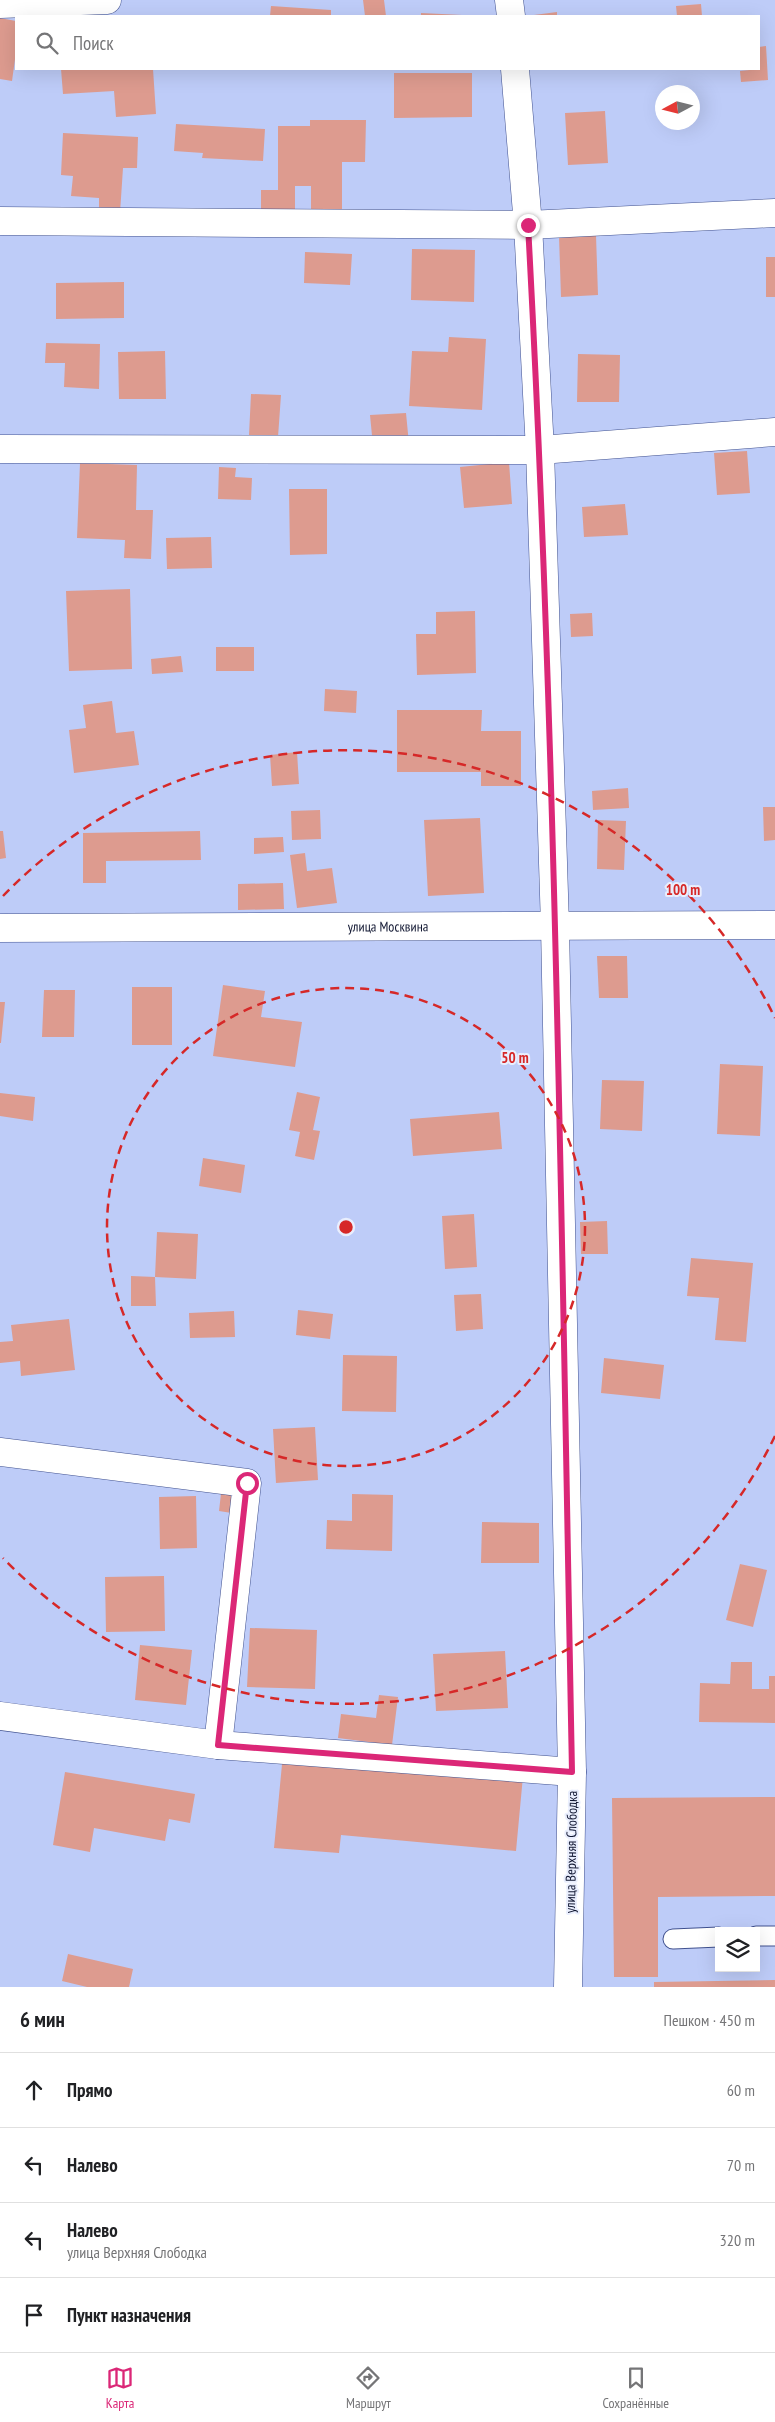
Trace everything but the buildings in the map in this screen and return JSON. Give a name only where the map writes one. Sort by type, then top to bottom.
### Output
[{"type":"street","points":[[0,4],[107,0]]},
{"type":"street","points":[[509,0],[511,15]]},
{"type":"street","name":"улица Верхняя Слободка","points":[[515,70],[528,225],[540,450],[555,926],[572,1772],[568,1987]]},
{"type":"street","points":[[0,222],[528,225],[775,213]]},
{"type":"street","points":[[0,449],[540,450],[775,432]]},
{"type":"street","name":"улица Москвина","points":[[0,928],[775,925]]},
{"type":"street","points":[[0,1452],[247,1483],[218,1745]]},
{"type":"street","points":[[0,1716],[218,1745],[572,1772]]},
{"type":"lane","points":[[760,1936],[775,1936]]},
{"type":"lane","points":[[673,1938],[715,1937]]},
{"type":"route","points":[[247,1483],[218,1745],[572,1772],[555,926],[540,450],[528,225]]}]
